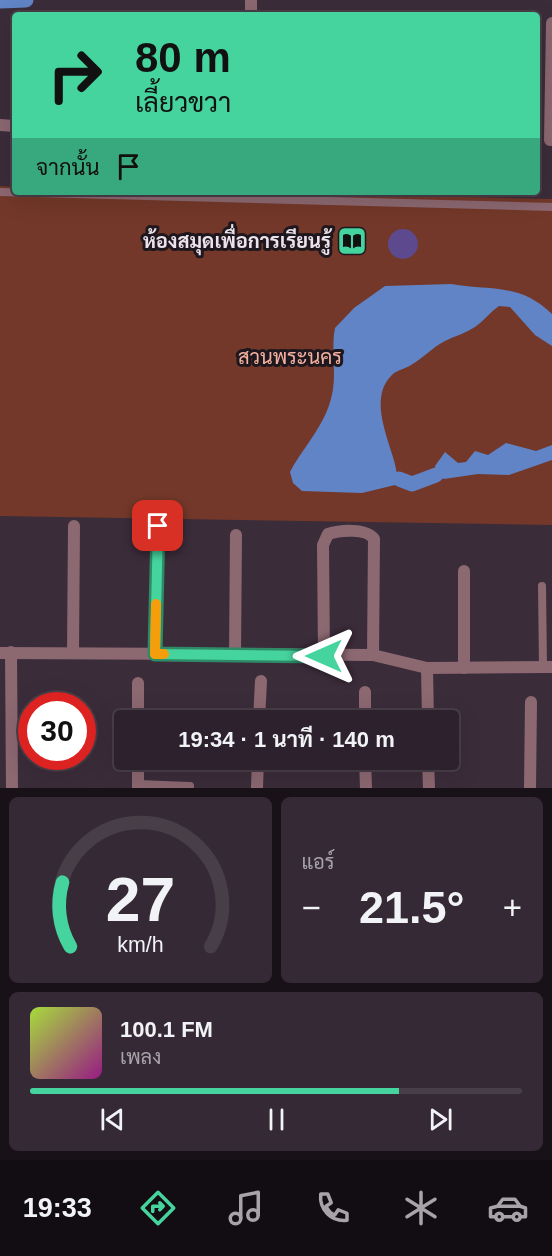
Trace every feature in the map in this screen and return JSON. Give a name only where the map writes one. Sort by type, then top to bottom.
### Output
[{"type":"street","points":[[551,140],[552,23]]},
{"type":"street","points":[[73,653],[74,526]]},
{"type":"street","points":[[155,654],[158,526]]},
{"type":"street","points":[[324,656],[323,545],[328,534],[335,531],[366,532],[374,539],[373,655]]},
{"type":"street","points":[[235,655],[236,535]]},
{"type":"street","points":[[464,571],[464,668]]},
{"type":"street","points":[[12,788],[6,652],[373,655],[427,669],[547,667]]},
{"type":"street","points":[[427,669],[428,710]]},
{"type":"street","points":[[260,710],[261,681]]},
{"type":"street","points":[[138,683],[138,710]]},
{"type":"street","points":[[365,692],[365,710]]},
{"type":"street","points":[[530,788],[531,702]]},
{"type":"street","points":[[138,770],[138,786]]},
{"type":"street","points":[[257,788],[258,770]]},
{"type":"street","points":[[365,770],[366,788]]},
{"type":"street","points":[[428,770],[429,788]]},
{"type":"lane","points":[[110,195],[552,207]]},
{"type":"lane","points":[[542,586],[547,667]]},
{"type":"lane","points":[[138,786],[190,786]]},
{"type":"green space","name":"สวนพระนคร","points":[[0,186],[12,187],[12,195],[385,195],[552,199],[552,525],[0,516]]},
{"type":"water","points":[[451,284],[505,290],[529,297],[552,314],[552,346],[535,335],[510,307],[499,306],[475,327],[441,343],[409,366],[393,374],[383,389],[382,419],[395,465],[397,476],[395,485],[362,493],[302,491],[293,483],[290,472],[321,423],[330,401],[334,381],[335,328],[354,308],[385,286]]},
{"type":"water","points":[[506,443],[536,451],[552,445],[552,460],[509,475],[478,474],[444,479],[436,475],[435,466],[445,452],[458,463],[466,462],[475,451],[488,455]]},
{"type":"building","points":[[403,229],[414,233],[418,244],[414,255],[403,259],[392,255],[388,244],[392,233]]},
{"type":"waterway","points":[[0,1],[26,0]]},
{"type":"waterway","points":[[399,479],[412,484],[436,475]]},
{"type":"slow traffic","points":[[156,604],[155,654],[164,654]]},
{"type":"place","name":"ห้องสมุดเพื่อการเรียนรู้","points":[[352,241]]},
{"type":"route","points":[[158,526],[155,654],[324,656]]}]
